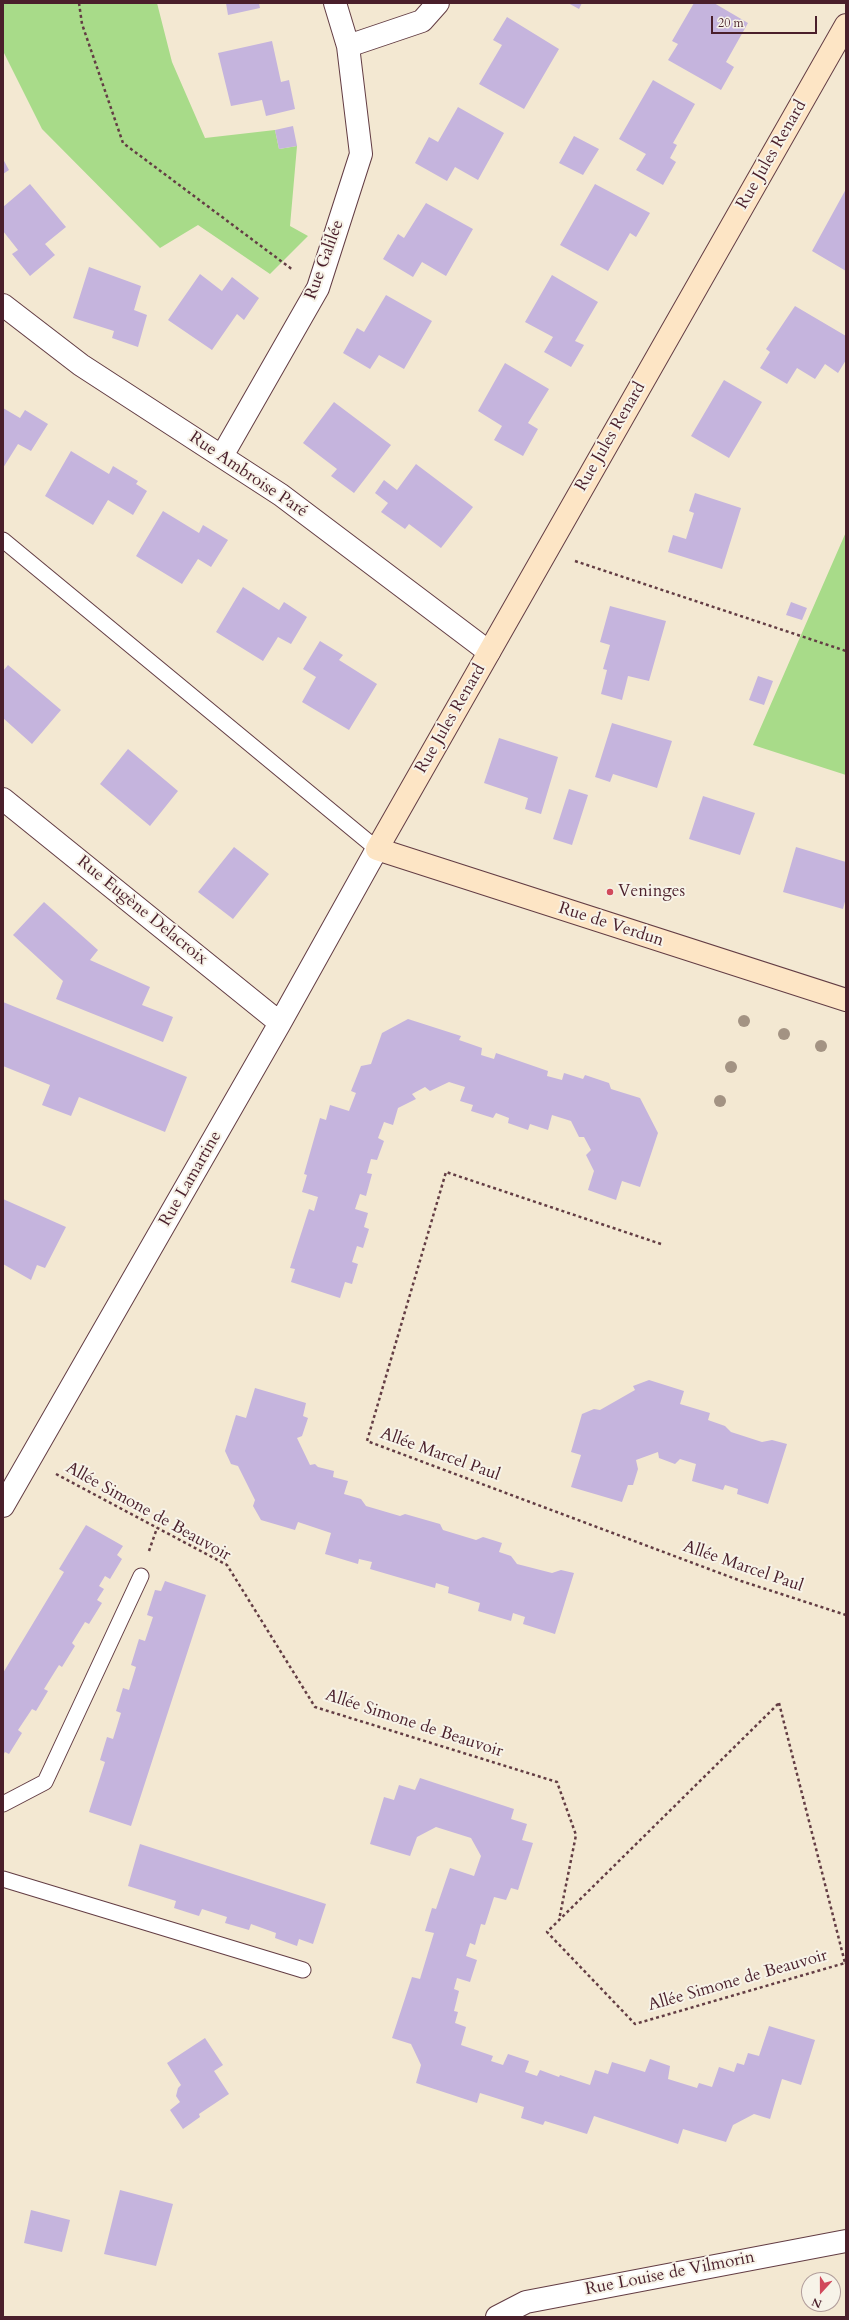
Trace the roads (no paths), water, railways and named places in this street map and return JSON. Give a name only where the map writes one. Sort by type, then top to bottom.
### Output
[{"type":"street","name":"Rue Galilée","points":[[222,456],[318,288],[361,154],[348,46],[335,3]]},
{"type":"street","points":[[348,46],[422,21],[438,3]]},
{"type":"street","name":"Rue Jules Renard","points":[[377,849],[846,25]]},
{"type":"street","name":"Rue Ambroise Paré","points":[[3,305],[81,365],[282,495],[489,652]]},
{"type":"street","name":"Rue Eugène Delacroix","points":[[3,799],[280,1023]]},
{"type":"street","name":"Rue de Verdun","points":[[377,849],[846,1000]]},
{"type":"street","name":"Rue Lamartine","points":[[3,1506],[280,1023],[377,849]]},
{"type":"street","name":"Rue Louise de Vilmorin","points":[[497,2317],[526,2302],[846,2241]]},
{"type":"lane","points":[[3,540],[377,849]]},
{"type":"lane","points":[[3,1804],[45,1782],[141,1576]]},
{"type":"lane","points":[[3,1879],[303,1970]]},
{"type":"place","name":"Veninges","points":[[610,892]]}]
